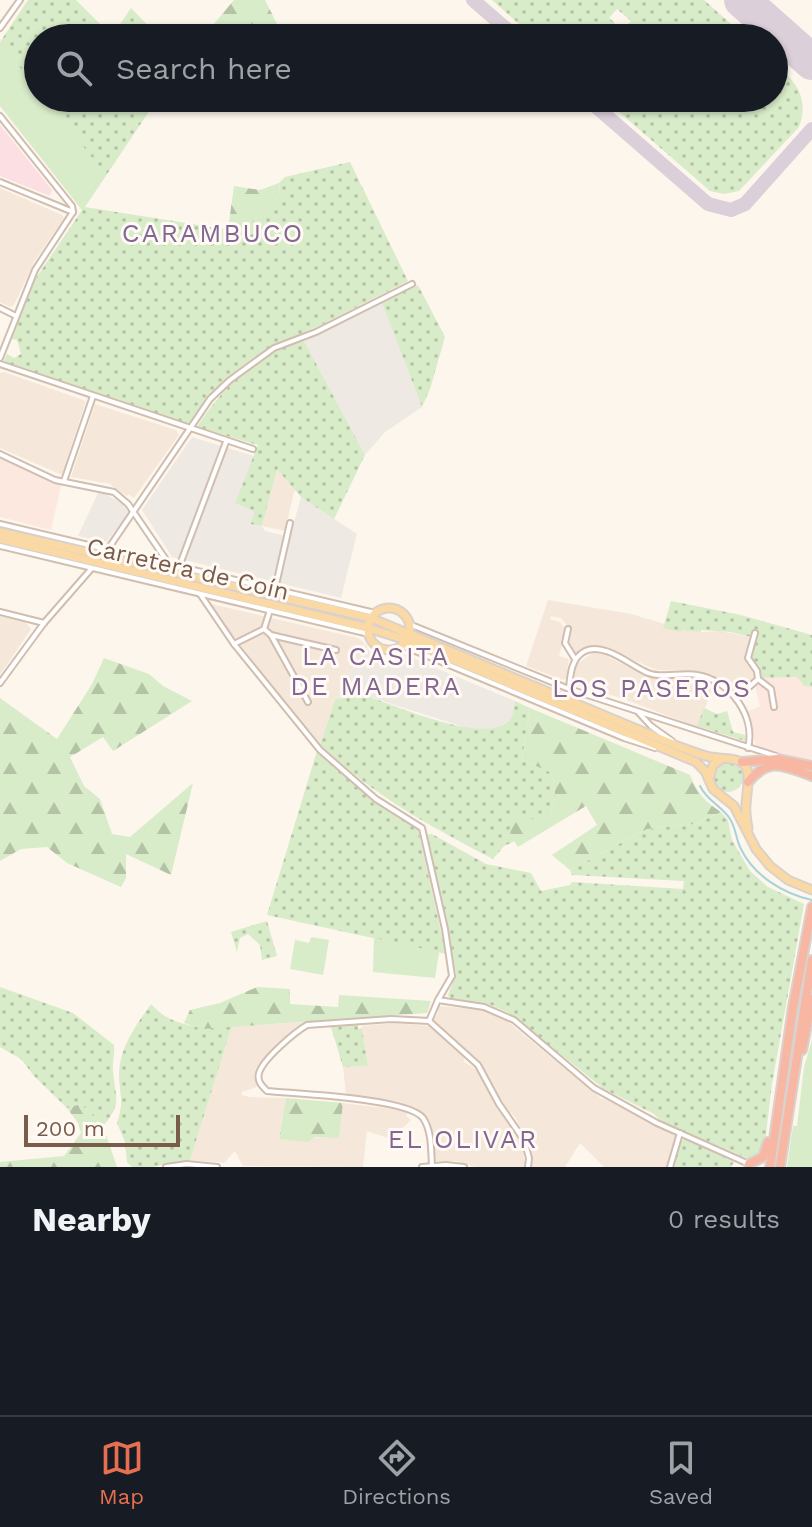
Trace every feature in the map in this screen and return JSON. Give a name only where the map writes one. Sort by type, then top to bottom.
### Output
[{"type":"highway","points":[[742,762],[770,759],[812,766]]},
{"type":"highway","points":[[742,790],[757,772],[770,765],[785,766],[812,776]]},
{"type":"highway","points":[[770,1167],[800,959],[812,907]]},
{"type":"highway","points":[[780,1167],[812,960]]},
{"type":"highway","points":[[795,1065],[802,1052],[812,999]]},
{"type":"highway","points":[[754,1166],[767,1151],[775,1092],[783,1076]]},
{"type":"main road","name":"Carretera de Coín","points":[[0,532],[373,616]]},
{"type":"main road","points":[[0,539],[368,631],[406,636],[680,747],[722,759],[735,758],[747,769],[742,790],[750,838]]},
{"type":"main road","points":[[385,608],[393,609],[406,617],[406,636],[389,650],[382,649],[371,640],[368,631],[373,616],[385,608]]},
{"type":"main road","points":[[373,616],[406,636],[696,762],[713,789],[734,806],[756,849],[770,866],[788,880],[812,890]]},
{"type":"main road","points":[[709,780],[713,765],[722,759]]},
{"type":"main road","points":[[721,795],[742,790]]},
{"type":"street","points":[[0,28],[20,0]]},
{"type":"street","points":[[0,116],[72,206],[73,212],[35,270],[2,345],[0,358]]},
{"type":"street","points":[[0,182],[73,212]]},
{"type":"street","points":[[108,549],[210,399],[230,380],[274,348],[316,332],[412,284]]},
{"type":"street","points":[[0,308],[16,316]]},
{"type":"street","points":[[0,364],[253,449]]},
{"type":"street","points":[[64,482],[93,396]]},
{"type":"street","points":[[179,567],[227,441]]},
{"type":"street","points":[[0,454],[64,482],[114,492],[133,512],[169,564]]},
{"type":"street","points":[[275,589],[290,523]]},
{"type":"street","name":"Carretera de Coín","points":[[0,524],[275,589],[373,616]]},
{"type":"street","name":"Carretera de Coín","points":[[0,546],[368,631]]},
{"type":"street","points":[[0,683],[44,623],[92,568]]},
{"type":"street","points":[[200,594],[234,644],[320,750],[376,799],[422,828],[445,929],[452,976],[429,1021]]},
{"type":"street","points":[[234,644],[264,629],[270,610]]},
{"type":"street","points":[[0,612],[44,623]]},
{"type":"street","points":[[264,629],[271,635],[308,702]]},
{"type":"street","points":[[568,629],[565,643],[575,660]]},
{"type":"street","points":[[755,633],[748,658],[757,671],[758,679],[771,689],[774,707]]},
{"type":"street","points":[[271,635],[336,650]]},
{"type":"street","points":[[406,636],[789,761]]},
{"type":"street","points":[[569,689],[575,660],[586,651],[597,649],[651,674],[697,675],[717,681],[744,711],[748,725],[748,748]]},
{"type":"street","points":[[736,699],[758,679]]},
{"type":"street","points":[[638,712],[651,726],[680,747]]},
{"type":"street","points":[[438,1000],[484,1007],[514,1020],[594,1088],[680,1133],[754,1166]]},
{"type":"street","points":[[432,1166],[429,1132],[415,1111],[393,1104],[267,1091],[260,1084],[258,1075],[263,1066],[296,1031],[307,1025],[391,1019],[429,1021],[478,1065],[499,1104],[524,1140],[528,1167]]},
{"type":"street","points":[[670,1167],[680,1133]]},
{"type":"street","points":[[166,1167],[187,1164],[217,1167]]},
{"type":"street","points":[[422,1167],[464,1167]]},
{"type":"shaded area","points":[[0,125],[52,190],[50,196],[0,176]]},
{"type":"shaded area","points":[[0,188],[64,218],[34,262],[14,305],[10,307],[0,302]]},
{"type":"shaded area","points":[[382,303],[422,407],[385,432],[365,455],[304,341]]},
{"type":"shaded area","points":[[0,373],[86,401],[62,475],[0,448]]},
{"type":"shaded area","points":[[95,404],[176,430],[179,435],[134,498],[110,484],[71,477]]},
{"type":"shaded area","points":[[192,437],[254,456],[235,503],[254,511],[252,524],[262,526],[265,531],[290,537],[301,497],[357,534],[341,598],[172,557],[142,510]]},
{"type":"shaded area","points":[[0,458],[61,486],[51,530],[0,517]]},
{"type":"shaded area","points":[[276,468],[295,488],[285,531],[262,526]]},
{"type":"shaded area","points":[[99,491],[121,502],[128,512],[106,542],[78,536]]},
{"type":"shaded area","points":[[548,600],[631,614],[665,624],[666,627],[752,637],[745,655],[755,671],[755,677],[736,694],[728,682],[711,675],[695,671],[656,670],[605,647],[589,647],[573,654],[568,644],[569,628],[561,618],[551,616],[550,619],[560,622],[566,630],[559,656],[569,659],[563,680],[526,666]]},
{"type":"shaded area","points":[[207,603],[358,638],[364,642],[361,656],[334,701],[320,745]]},
{"type":"shaded area","points":[[0,616],[25,622],[31,629],[0,675]]},
{"type":"shaded area","points":[[365,643],[373,658],[387,662],[393,656],[403,654],[515,701],[511,719],[498,728],[473,730],[364,695],[335,699],[361,656]]},
{"type":"shaded area","points":[[593,653],[600,653],[651,678],[691,678],[715,684],[697,727],[624,699],[576,685],[577,664]]},
{"type":"shaded area","points":[[797,677],[804,686],[812,687],[812,762],[800,762],[756,746],[747,712],[760,706],[755,686],[761,678]]},
{"type":"shaded area","points":[[438,1006],[478,1009],[502,1017],[602,1099],[676,1136],[667,1167],[604,1167],[580,1143],[565,1167],[531,1167],[526,1138],[515,1117],[499,1102],[481,1064],[433,1021]]},
{"type":"shaded area","points":[[307,1022],[296,1027],[256,1068],[254,1076],[257,1087],[242,1092],[242,1095],[249,1097],[286,1098],[279,1139],[339,1137],[343,1103],[401,1110],[408,1112],[406,1116],[411,1120],[391,1139],[367,1131],[363,1167],[243,1166],[235,1151],[224,1163],[190,1160],[232,1026]]},
{"type":"shaded area","points":[[395,1023],[429,1026],[464,1057],[464,1062],[478,1070],[522,1143],[525,1167],[475,1167],[456,1161],[436,1161],[430,1125],[418,1110],[401,1102],[346,1096],[343,1067],[368,1066],[362,1026]]},
{"type":"green space","points":[[28,0],[76,0],[100,24],[24,24],[24,112],[149,112],[85,207],[211,227],[219,237],[245,227],[261,214],[280,194],[279,183],[285,177],[350,162],[408,281],[270,347],[226,378],[188,425],[6,364],[7,354],[14,358],[21,354],[17,340],[12,339],[34,281],[82,210],[0,91],[0,42]]},
{"type":"green space","points":[[234,0],[265,0],[277,24],[214,24]]},
{"type":"green space","points":[[492,0],[704,0],[731,24],[628,24],[631,21],[617,9],[609,18],[614,24],[519,24]]},
{"type":"green space","points":[[131,8],[146,24],[120,24]]},
{"type":"green space","points":[[0,42],[24,72],[24,112],[56,112],[106,175],[82,210],[0,106]]},
{"type":"green space","points":[[788,76],[798,90],[803,107],[799,127],[739,191],[724,194],[710,191],[619,112],[788,112]]},
{"type":"green space","points":[[279,183],[280,194],[245,227],[219,237],[211,227],[228,229],[234,186],[260,190]]},
{"type":"green space","points":[[418,285],[445,337],[422,407],[382,303]]},
{"type":"green space","points":[[304,341],[365,455],[334,519],[301,497],[277,469],[262,526],[251,524],[254,511],[235,503],[258,445],[197,427],[218,399],[243,374],[272,354]]},
{"type":"green space","points":[[671,601],[741,615],[812,635],[812,687],[804,686],[797,677],[761,678],[748,647],[752,637],[730,632],[681,632],[663,628]]},
{"type":"green space","points":[[104,658],[149,674],[163,686],[192,701],[113,751],[103,737],[70,757],[84,786],[100,799],[112,834],[130,837],[193,783],[171,875],[126,854],[126,878],[121,887],[67,863],[47,847],[21,849],[0,861],[0,698],[57,739],[92,684]]},
{"type":"green space","points":[[364,695],[440,721],[482,729],[499,727],[510,719],[515,701],[530,708],[522,760],[550,772],[555,794],[550,817],[510,835],[515,841],[504,846],[493,859],[402,808],[361,780],[320,745],[335,699]]},
{"type":"green space","points":[[530,708],[690,775],[702,796],[721,812],[695,824],[647,829],[570,870],[552,855],[597,825],[586,806],[518,847],[510,835],[514,812],[538,821],[550,817],[555,789],[550,772],[522,760]]},
{"type":"green space","points":[[704,708],[717,714],[727,711],[733,732],[745,735],[745,741],[697,726]]},
{"type":"green space","points":[[317,751],[372,800],[418,829],[446,954],[267,915]]},
{"type":"green space","points":[[728,762],[739,766],[743,777],[739,788],[728,792],[717,788],[713,777],[717,766]]},
{"type":"green space","points":[[721,812],[728,820],[732,840],[750,871],[768,887],[804,904],[772,1084],[764,1150],[754,1161],[661,1121],[654,1114],[604,1089],[509,1013],[491,1005],[451,999],[448,995],[456,974],[426,835],[432,834],[486,864],[531,873],[541,891],[572,882],[683,889],[684,881],[572,875],[570,870],[647,829],[695,824]]},
{"type":"green space","points":[[267,921],[277,956],[262,960],[260,945],[248,934],[240,938],[237,952],[231,932]]},
{"type":"green space","points":[[311,937],[329,940],[323,975],[290,969],[295,940],[309,943]]},
{"type":"green space","points":[[374,938],[439,952],[435,978],[373,972]]},
{"type":"green space","points":[[0,987],[73,1013],[114,1045],[116,1100],[113,1112],[103,1126],[81,1104],[67,1108],[21,1059],[0,1047]]},
{"type":"green space","points":[[257,987],[290,989],[290,1004],[338,1007],[339,995],[431,1001],[427,1013],[202,1029],[184,1023],[190,1010],[220,1003]]},
{"type":"green space","points":[[151,1004],[168,1018],[188,1025],[232,1026],[190,1160],[132,1167],[127,1162],[125,1142],[117,1123],[121,1102],[120,1063],[130,1037]]},
{"type":"green space","points":[[358,1025],[358,1029],[362,1028],[368,1066],[343,1067],[331,1027]]},
{"type":"green space","points":[[812,1040],[812,1167],[787,1167],[793,1126],[797,1126],[804,1067]]},
{"type":"green space","points":[[286,1098],[343,1103],[339,1138],[315,1137],[308,1142],[279,1139]]},
{"type":"green space","points":[[81,1104],[103,1126],[117,1167],[0,1167],[0,1162],[64,1156],[81,1133],[67,1108]]},
{"type":"green space","points":[[685,1138],[734,1162],[731,1167],[672,1167],[679,1143]]},
{"type":"waterway","points":[[700,786],[730,819],[741,849],[754,868],[781,888],[812,900]]},
{"type":"taxiway","points":[[473,0],[501,24]]},
{"type":"taxiway","points":[[602,112],[708,204],[731,210],[745,204],[812,129]]},
{"type":"runway","points":[[742,0],[769,24]]},
{"type":"runway","points":[[788,41],[812,62]]},
{"type":"district","name":"CARAMBUCO","points":[[213,233]]},
{"type":"district","name":"LA CASITA DE MADERA","points":[[376,671]]},
{"type":"district","name":"LOS PASEROS","points":[[652,688]]},
{"type":"district","name":"EL OLIVAR","points":[[463,1139]]}]
